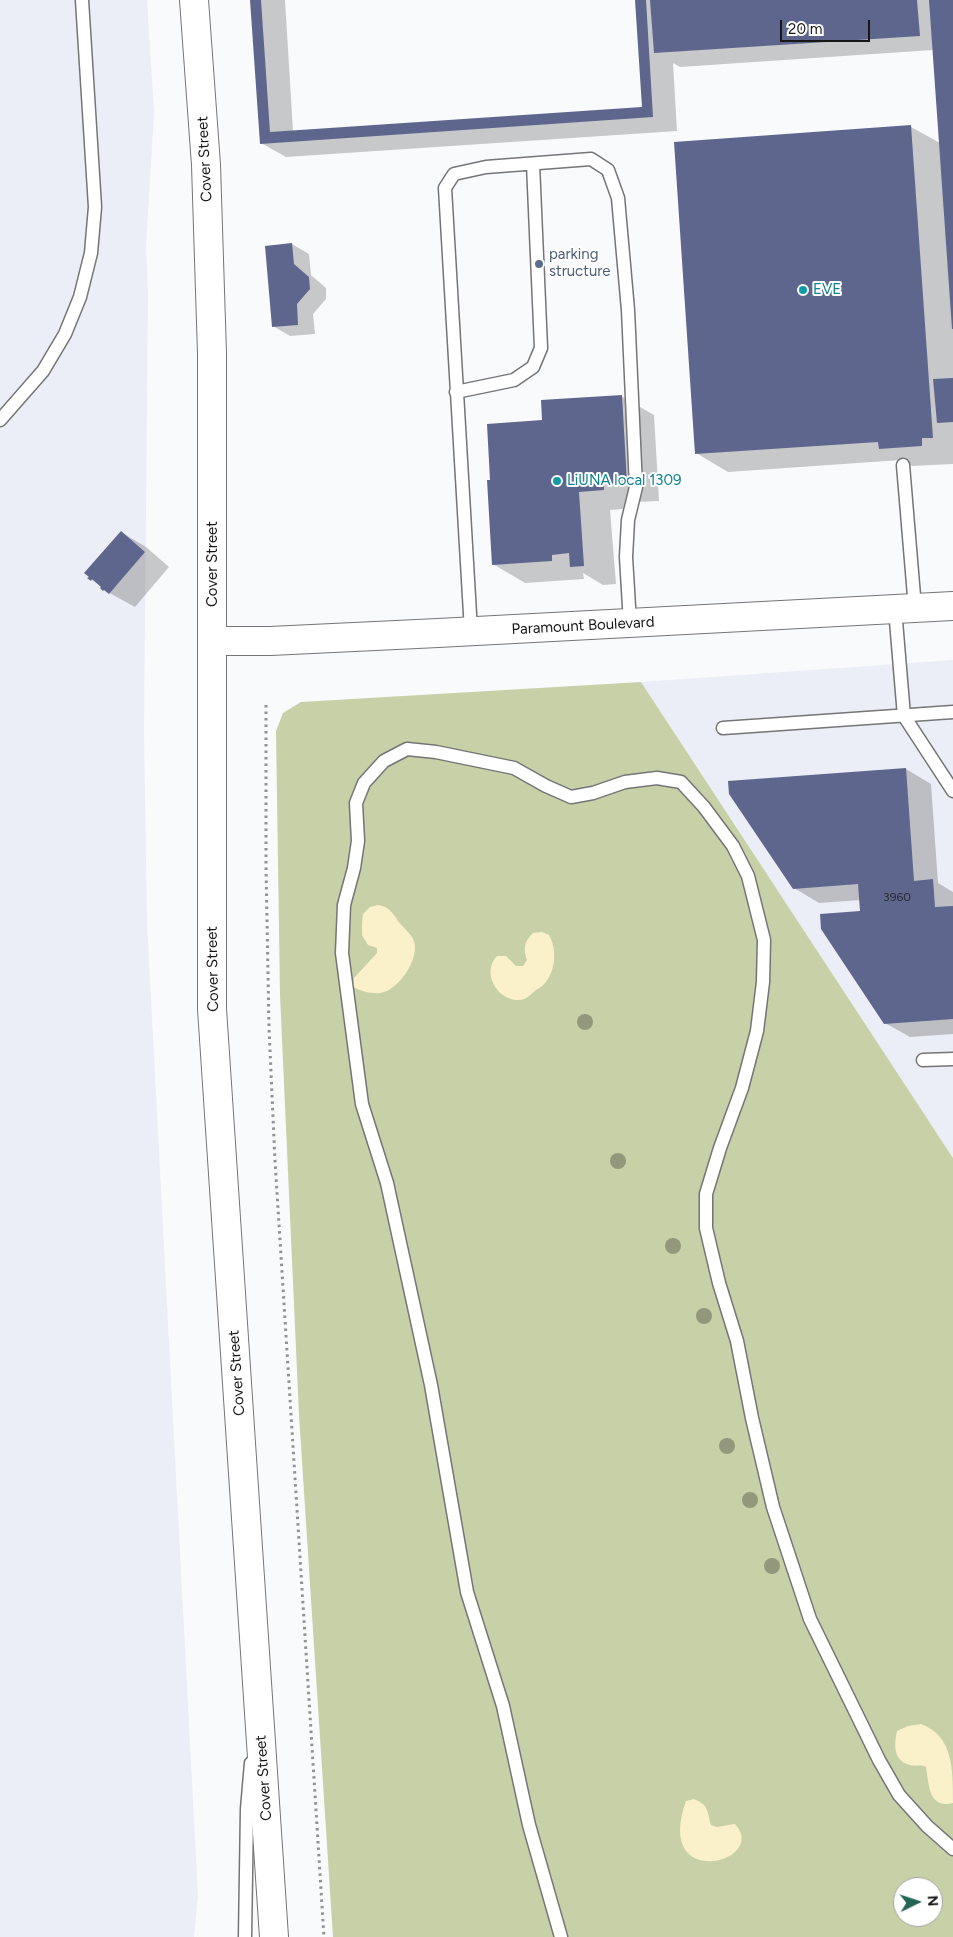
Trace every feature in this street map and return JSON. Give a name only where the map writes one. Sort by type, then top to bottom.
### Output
[{"type":"street","name":"Cover Street","points":[[194,0],[206,165],[212,344],[212,1009],[274,1937]]},
{"type":"street","name":"Paramount Boulevard","points":[[213,641],[270,641],[471,632],[953,606]]},
{"type":"lane","points":[[0,420],[42,371],[65,334],[80,297],[91,253],[95,207],[82,0]]},
{"type":"lane","points":[[471,632],[445,188],[454,174],[486,167],[591,160],[608,170],[618,198],[628,310],[636,487],[628,520],[626,556],[630,623]]},
{"type":"lane","points":[[456,392],[514,380],[533,367],[541,348],[533,164]]},
{"type":"lane","points":[[903,465],[904,716],[953,791]]},
{"type":"lane","points":[[723,728],[953,712]]},
{"type":"lane","points":[[561,1937],[529,1825],[503,1706],[466,1592],[431,1385],[387,1183],[362,1104],[342,953],[344,905],[354,868],[358,841],[356,803],[364,783],[384,761],[407,749],[436,752],[514,768],[546,786],[572,797],[593,793],[625,782],[658,778],[681,782],[704,807],[733,846],[748,876],[764,940],[764,982],[757,1031],[742,1088],[720,1148],[706,1194],[706,1228],[719,1283],[737,1341],[752,1418],[773,1507],[810,1619],[898,1795],[927,1826],[953,1849]]},
{"type":"lane","points":[[923,1060],[953,1059]]},
{"type":"lane","points":[[245,1937],[247,1809],[258,1686]]},
{"type":"path","points":[[266,705],[266,866],[271,1066],[324,1937]]},
{"type":"shaded area","points":[[0,0],[147,0],[154,113],[146,246],[148,293],[144,730],[147,922],[198,1896],[194,1937],[0,1937]]},
{"type":"shaded area","points":[[953,660],[953,1158],[641,682]]},
{"type":"green space","points":[[641,682],[953,1158],[953,1937],[333,1937],[299,1415],[280,995],[276,731],[283,713],[301,702]]},
{"type":"sand","points":[[378,905],[387,908],[392,913],[411,935],[415,946],[412,961],[404,976],[393,987],[380,993],[366,992],[353,987],[354,978],[377,953],[377,948],[368,945],[362,935],[362,923],[363,914],[370,907]]},
{"type":"sand","points":[[542,932],[549,935],[554,953],[553,966],[549,978],[543,985],[524,999],[511,999],[504,996],[498,991],[491,977],[492,963],[497,956],[506,956],[516,966],[523,966],[527,960],[525,949],[528,939],[533,933]]},
{"type":"sand","points":[[921,1724],[932,1729],[945,1745],[951,1766],[953,1803],[945,1804],[934,1799],[929,1787],[926,1767],[912,1766],[904,1763],[898,1756],[895,1746],[897,1731],[908,1726]]},
{"type":"sand","points":[[694,1799],[705,1806],[711,1825],[717,1827],[735,1824],[742,1838],[737,1849],[726,1858],[711,1861],[696,1859],[685,1849],[680,1830],[686,1801]]},
{"type":"building","points":[[250,0],[261,0],[270,132],[642,107],[635,0],[646,0],[653,117],[260,144]]},
{"type":"building","points":[[650,0],[917,0],[920,36],[654,53]]},
{"type":"building","points":[[929,0],[953,0],[953,329],[952,329]]},
{"type":"building","name":"EVE","points":[[911,125],[933,438],[922,438],[922,446],[879,449],[878,442],[695,454],[674,142]]},
{"type":"building","points":[[292,243],[294,264],[309,277],[310,289],[297,304],[298,325],[272,327],[265,246]]},
{"type":"building","points":[[953,378],[953,422],[937,423],[933,379]]},
{"type":"building","name":"LiUNA local 1309","points":[[622,395],[627,483],[604,484],[604,490],[579,492],[584,566],[570,567],[569,553],[552,555],[552,561],[492,565],[487,480],[490,480],[487,424],[542,420],[541,400]]},
{"type":"building","points":[[121,531],[145,552],[109,594],[103,591],[92,579],[91,581],[87,578],[89,577],[84,573]]},
{"type":"building","points":[[906,768],[914,881],[933,879],[935,907],[953,906],[953,1019],[884,1024],[821,929],[820,914],[860,911],[858,884],[793,889],[729,794],[728,781]]},
{"type":"place","name":"parking structure","points":[[539,264]]},
{"type":"place","name":"EVE","points":[[803,290]]},
{"type":"place","name":"LiUNA local 1309","points":[[557,481]]}]
